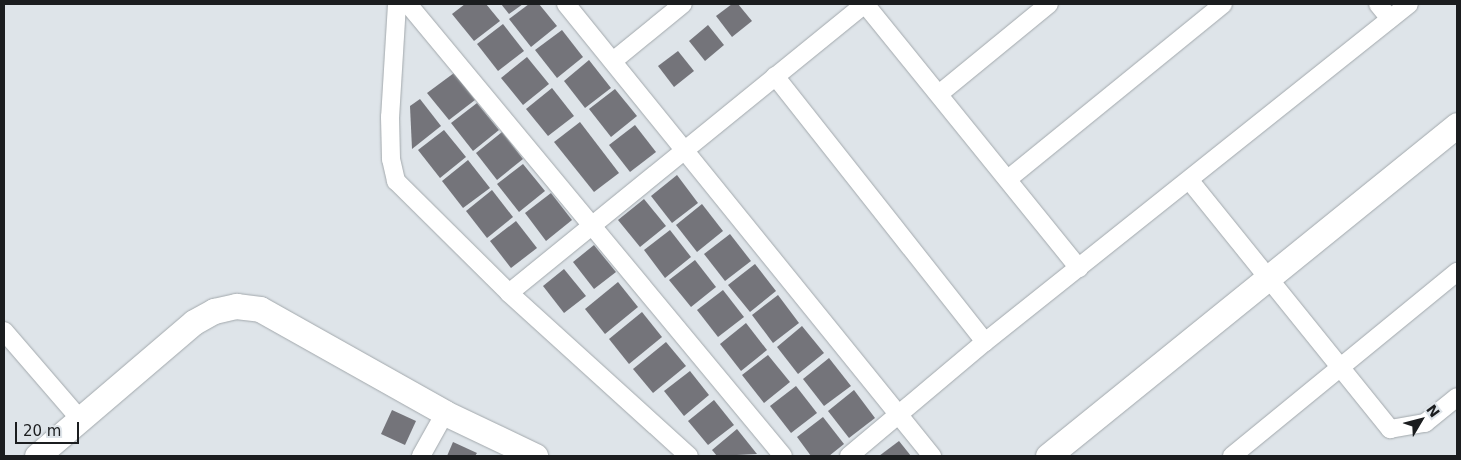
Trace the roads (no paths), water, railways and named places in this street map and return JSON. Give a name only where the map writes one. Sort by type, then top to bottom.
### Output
[{"type":"street","points":[[397,4],[390,117],[391,159],[396,181],[509,293],[689,456]]},
{"type":"street","points":[[408,4],[783,456]]},
{"type":"street","points":[[566,4],[932,456]]},
{"type":"street","points":[[613,61],[683,4]]},
{"type":"street","points":[[509,293],[864,4],[1079,268]]},
{"type":"street","points":[[939,94],[1049,4]]},
{"type":"street","points":[[1008,179],[1223,4]]},
{"type":"street","points":[[1378,4],[1390,19]]},
{"type":"street","points":[[849,456],[985,342],[1190,181],[1409,4]]},
{"type":"street","points":[[775,76],[985,342]]},
{"type":"street","points":[[1048,456],[1457,125]]},
{"type":"street","points":[[1190,181],[1390,429],[1425,423],[1457,397]]},
{"type":"street","points":[[1232,456],[1457,272]]},
{"type":"street","points":[[37,456],[194,322],[214,311],[236,306],[260,309],[445,413],[535,456]]},
{"type":"street","points":[[4,331],[80,419]]},
{"type":"street","points":[[420,456],[445,413]]}]
